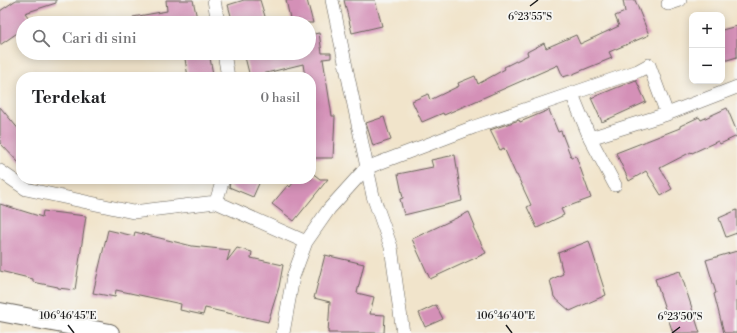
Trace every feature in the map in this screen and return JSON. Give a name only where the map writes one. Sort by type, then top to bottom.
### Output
[{"type":"main road","points":[[0,312],[110,333]]},
{"type":"street","points":[[214,0],[217,16]]},
{"type":"street","points":[[332,0],[366,168],[373,196],[391,246],[398,286],[403,333]]},
{"type":"street","points":[[225,60],[227,72]]},
{"type":"street","points":[[284,333],[293,277],[306,242],[329,209],[366,168],[474,127],[638,71],[649,65],[667,114]]},
{"type":"street","points":[[590,138],[667,114],[737,87]]},
{"type":"street","points":[[572,94],[590,138],[615,186]]},
{"type":"street","points":[[0,171],[16,182]]},
{"type":"street","points":[[19,184],[26,189],[133,212],[216,202],[306,242]]},
{"type":"street","points":[[216,202],[221,184]]},
{"type":"building","points":[[16,0],[56,0],[56,3],[25,13],[27,16],[16,16],[16,34],[0,45],[0,11]]},
{"type":"building","points":[[166,0],[193,0],[196,16],[139,16],[167,11]]},
{"type":"building","points":[[244,0],[260,0],[265,16],[231,16],[228,5]]},
{"type":"building","points":[[286,0],[307,0],[311,16],[289,16]]},
{"type":"building","points":[[344,0],[375,0],[382,26],[352,33]]},
{"type":"building","points":[[623,0],[635,0],[649,35],[609,52],[612,58],[563,77],[558,65],[444,115],[443,113],[422,122],[412,101],[428,94],[430,100],[459,86],[458,83],[475,76],[478,84],[505,69],[504,67],[528,55],[527,52],[544,43],[546,48],[576,35],[580,44],[619,26],[615,16],[625,12]]},
{"type":"building","points":[[737,26],[737,57],[725,61],[725,48],[725,29]]},
{"type":"building","points":[[319,33],[322,53],[331,53],[331,58],[323,59],[332,116],[335,116],[333,158],[316,158],[316,72],[304,72],[303,64],[270,72],[249,72],[246,60],[316,60],[316,34]]},
{"type":"building","points":[[185,60],[210,60],[213,72],[187,72]]},
{"type":"building","points":[[636,80],[646,102],[602,122],[591,98]]},
{"type":"building","points":[[0,107],[16,126],[16,160],[0,143]]},
{"type":"building","points":[[727,108],[737,132],[737,136],[720,144],[718,141],[692,153],[691,152],[660,168],[672,189],[661,195],[646,171],[629,181],[616,153],[680,128],[680,126],[699,117],[701,120]]},
{"type":"building","points":[[549,110],[558,132],[561,131],[571,157],[576,156],[591,198],[561,209],[564,215],[537,228],[527,207],[531,205],[517,175],[504,148],[500,150],[490,130],[519,120],[520,122]]},
{"type":"building","points":[[384,117],[391,140],[373,146],[366,123]]},
{"type":"building","points":[[455,155],[462,201],[404,215],[400,199],[403,198],[398,174],[433,167],[431,160]]},
{"type":"building","points":[[316,176],[320,179],[328,179],[294,221],[272,204],[288,185],[290,187],[292,184],[316,184]]},
{"type":"building","points":[[230,184],[259,184],[253,197],[229,187]]},
{"type":"building","points":[[0,204],[42,217],[43,211],[86,216],[75,290],[58,288],[33,282],[33,279],[0,271]]},
{"type":"building","points":[[737,210],[737,233],[726,237],[719,218]]},
{"type":"building","points":[[469,212],[475,226],[473,227],[486,253],[430,279],[412,239]]},
{"type":"building","points":[[108,230],[134,236],[135,232],[192,246],[230,250],[227,261],[237,248],[252,252],[251,258],[283,265],[279,287],[268,322],[205,308],[203,315],[180,310],[181,304],[116,290],[115,297],[93,293]]},
{"type":"building","points":[[589,241],[606,295],[570,311],[554,297],[550,280],[563,274],[558,253]]},
{"type":"building","points":[[737,251],[737,333],[724,333],[714,294],[716,293],[706,260]]},
{"type":"building","points":[[325,255],[364,264],[357,293],[374,297],[370,314],[385,315],[384,333],[328,333],[330,302],[314,298]]},
{"type":"building","points":[[680,271],[700,333],[673,333],[655,279]]},
{"type":"building","points":[[436,305],[443,319],[425,327],[419,313]]}]
